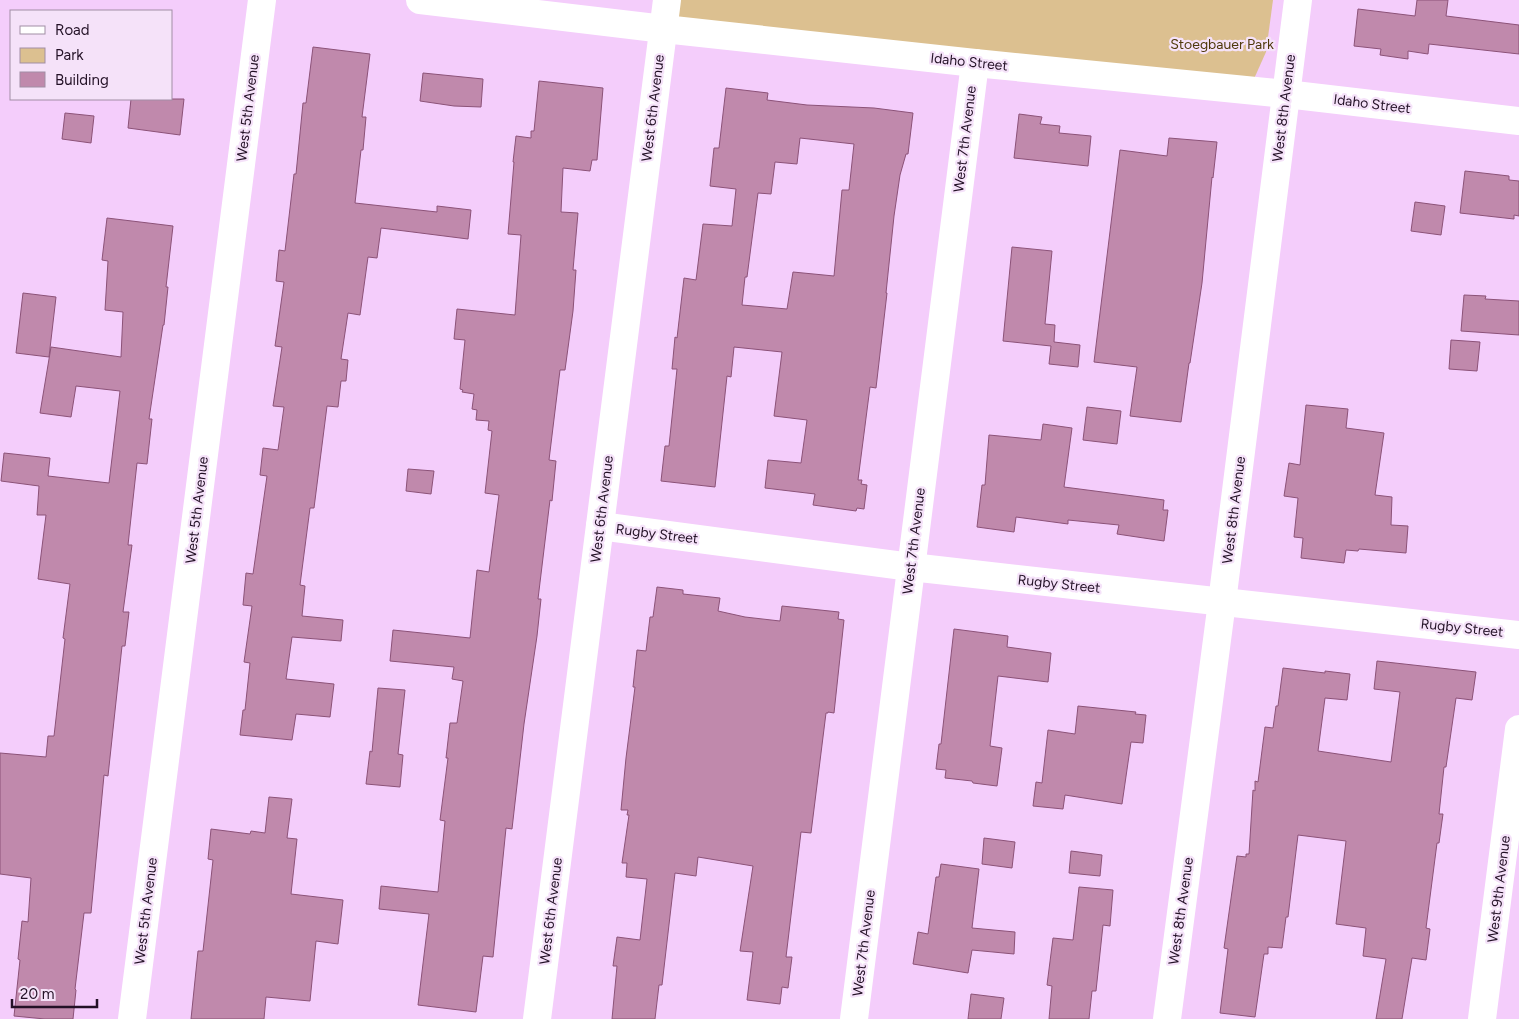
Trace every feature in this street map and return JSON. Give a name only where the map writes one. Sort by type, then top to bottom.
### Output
[{"type":"street","name":"West 5th Avenue","points":[[132,1019],[262,0]]},
{"type":"street","name":"Idaho Street","points":[[420,0],[664,29],[1286,94],[1519,121]]},
{"type":"street","name":"West 6th Avenue","points":[[537,1019],[667,0]]},
{"type":"street","name":"West 8th Avenue","points":[[1167,1019],[1298,0]]},
{"type":"street","name":"West 7th Avenue","points":[[854,1019],[975,63]]},
{"type":"street","name":"Rugby Street","points":[[600,526],[911,567],[1519,635]]},
{"type":"street","name":"West 9th Avenue","points":[[1482,1019],[1519,729]]},
{"type":"green space","name":"Stoegbauer Park","points":[[667,0],[1273,0],[1266,52],[1249,90],[664,29]]},
{"type":"building","points":[[1417,0],[1448,0],[1446,16],[1519,25],[1519,54],[1429,44],[1428,54],[1408,51],[1408,59],[1380,55],[1381,49],[1354,46],[1358,9],[1415,16]]},
{"type":"building","points":[[313,47],[370,54],[362,117],[366,117],[363,150],[361,150],[355,203],[437,212],[437,206],[471,210],[468,239],[381,228],[377,258],[368,257],[360,315],[348,313],[341,359],[348,360],[346,381],[341,381],[338,407],[327,406],[314,508],[310,508],[300,585],[305,586],[302,616],[343,620],[341,641],[292,637],[286,679],[334,684],[330,717],[296,714],[292,740],[240,735],[243,710],[245,710],[250,663],[244,662],[252,606],[243,605],[246,573],[253,574],[267,476],[260,475],[263,448],[278,450],[284,407],[273,406],[282,347],[275,346],[284,282],[276,281],[279,250],[285,251],[294,174],[296,174],[303,103],[306,103]]},
{"type":"building","points":[[423,73],[483,79],[481,107],[454,106],[420,101]]},
{"type":"building","points":[[539,81],[603,88],[597,160],[592,160],[590,171],[563,168],[561,212],[578,213],[573,270],[576,270],[573,311],[565,370],[560,370],[549,460],[556,461],[552,501],[550,500],[538,599],[541,599],[537,636],[524,724],[512,829],[506,828],[493,957],[483,956],[476,1012],[418,1005],[429,914],[379,909],[381,886],[438,892],[445,821],[440,820],[448,758],[446,758],[450,723],[457,723],[463,681],[452,679],[454,667],[390,661],[393,630],[470,638],[477,570],[489,572],[499,495],[485,493],[492,431],[488,430],[489,421],[476,420],[477,410],[472,409],[474,394],[462,392],[463,390],[460,389],[465,340],[454,339],[457,309],[515,315],[521,235],[508,234],[513,162],[516,136],[531,138],[531,131],[534,131]]},
{"type":"building","points":[[726,88],[768,93],[767,100],[807,105],[874,108],[913,113],[908,154],[906,154],[900,175],[894,216],[876,388],[870,387],[858,480],[862,480],[861,484],[867,485],[864,509],[857,508],[856,511],[813,505],[815,494],[765,488],[768,460],[801,463],[807,420],[774,416],[782,352],[734,347],[731,377],[727,376],[715,487],[661,481],[665,446],[669,446],[677,369],[672,369],[684,278],[696,280],[703,224],[732,226],[736,189],[710,186],[714,148],[719,148]],"holes":[[[800,138],[854,144],[849,190],[842,190],[834,276],[793,272],[787,309],[742,305],[758,193],[771,194],[775,162],[797,164]]]},
{"type":"building","points":[[184,99],[180,135],[128,128],[131,100]]},
{"type":"building","points":[[65,113],[94,116],[91,143],[62,139]]},
{"type":"building","points":[[1019,114],[1042,117],[1040,124],[1060,126],[1059,133],[1091,136],[1088,166],[1014,158]]},
{"type":"building","points":[[1169,138],[1217,142],[1202,283],[1181,422],[1130,416],[1137,367],[1094,362],[1120,150],[1167,156]]},
{"type":"building","points":[[1465,171],[1509,176],[1509,180],[1519,181],[1519,216],[1514,215],[1514,219],[1460,213]]},
{"type":"building","points":[[1415,202],[1445,206],[1441,235],[1411,231]]},
{"type":"building","points":[[107,218],[173,226],[164,325],[149,419],[152,419],[147,464],[137,463],[128,545],[132,545],[123,612],[129,612],[125,646],[122,646],[108,776],[104,775],[91,913],[84,913],[73,1019],[14,1016],[22,921],[28,922],[31,878],[0,874],[0,753],[46,757],[48,736],[54,736],[70,584],[38,579],[46,515],[37,515],[39,486],[1,481],[4,453],[50,458],[48,476],[109,483],[120,391],[76,386],[71,417],[40,413],[51,347],[121,357],[123,312],[105,310],[108,261],[102,260]]},
{"type":"building","points":[[1012,247],[1052,251],[1045,324],[1055,325],[1054,342],[1080,345],[1078,367],[1049,364],[1051,346],[1003,341]]},
{"type":"building","points":[[23,293],[56,297],[49,357],[16,353]]},
{"type":"building","points":[[1464,295],[1486,296],[1485,299],[1519,301],[1519,335],[1461,331]]},
{"type":"building","points":[[1451,340],[1480,342],[1477,371],[1449,369]]},
{"type":"building","points":[[1306,405],[1348,409],[1346,428],[1384,433],[1375,495],[1392,497],[1391,525],[1408,526],[1406,553],[1359,549],[1358,551],[1346,550],[1344,563],[1301,558],[1303,538],[1294,537],[1298,498],[1284,496],[1289,463],[1300,465]]},
{"type":"building","points":[[1087,407],[1121,411],[1117,444],[1083,440]]},
{"type":"building","points":[[1043,424],[1072,428],[1064,487],[1164,500],[1163,510],[1168,510],[1164,541],[1117,534],[1119,525],[1068,520],[1068,524],[1016,517],[1014,532],[977,527],[982,485],[985,485],[989,435],[1041,440]]},
{"type":"building","points":[[408,469],[434,471],[431,494],[406,491]]},
{"type":"building","points":[[657,587],[683,590],[683,594],[720,598],[718,611],[745,617],[780,621],[782,606],[839,612],[838,619],[844,620],[834,713],[826,713],[811,833],[801,832],[786,957],[792,957],[788,988],[782,987],[780,1004],[747,1000],[753,952],[740,951],[753,866],[698,857],[696,876],[675,873],[662,985],[659,985],[655,1019],[612,1019],[617,966],[613,966],[617,937],[640,940],[647,879],[626,877],[627,863],[622,863],[629,815],[627,815],[628,810],[621,810],[635,687],[633,687],[637,650],[646,651],[650,617],[653,617]]},
{"type":"building","points":[[954,629],[1008,636],[1007,647],[1051,653],[1048,682],[998,676],[990,746],[1002,748],[997,786],[945,778],[946,770],[936,769],[939,744],[941,744]]},
{"type":"building","points":[[1377,661],[1476,672],[1472,700],[1456,698],[1446,767],[1444,767],[1439,814],[1443,814],[1439,843],[1437,843],[1426,928],[1430,929],[1426,960],[1412,958],[1402,1019],[1376,1019],[1386,959],[1363,956],[1366,928],[1336,924],[1346,841],[1298,835],[1288,917],[1286,917],[1282,948],[1268,947],[1268,954],[1264,954],[1255,1017],[1220,1013],[1228,949],[1224,948],[1237,856],[1246,857],[1246,854],[1249,854],[1253,790],[1255,791],[1255,781],[1258,782],[1265,727],[1273,728],[1283,668],[1350,674],[1347,700],[1325,698],[1318,751],[1391,762],[1400,692],[1374,689]]},
{"type":"building","points":[[378,688],[405,690],[398,754],[403,755],[400,787],[366,784],[370,751],[372,752]]},
{"type":"building","points":[[1078,706],[1136,712],[1135,714],[1146,715],[1143,743],[1131,742],[1122,804],[1065,795],[1063,809],[1033,806],[1036,782],[1042,783],[1048,730],[1075,734]]},
{"type":"building","points":[[269,797],[292,799],[287,838],[297,839],[291,894],[343,900],[338,944],[316,941],[310,1001],[266,997],[264,1019],[191,1019],[198,951],[203,951],[213,860],[208,859],[211,829],[250,834],[251,831],[265,833]]},
{"type":"building","points":[[984,838],[1015,842],[1012,868],[982,864]]},
{"type":"building","points":[[1071,851],[1102,855],[1100,876],[1069,873]]},
{"type":"building","points":[[941,864],[979,869],[972,928],[1015,932],[1014,954],[972,950],[968,973],[913,964],[918,932],[928,934],[936,877],[939,877]]},
{"type":"building","points":[[1079,887],[1113,890],[1110,926],[1103,925],[1096,991],[1092,991],[1089,1019],[1049,1019],[1052,986],[1047,985],[1053,938],[1073,940]]},
{"type":"building","points":[[971,994],[1004,998],[1001,1019],[968,1019]]}]
